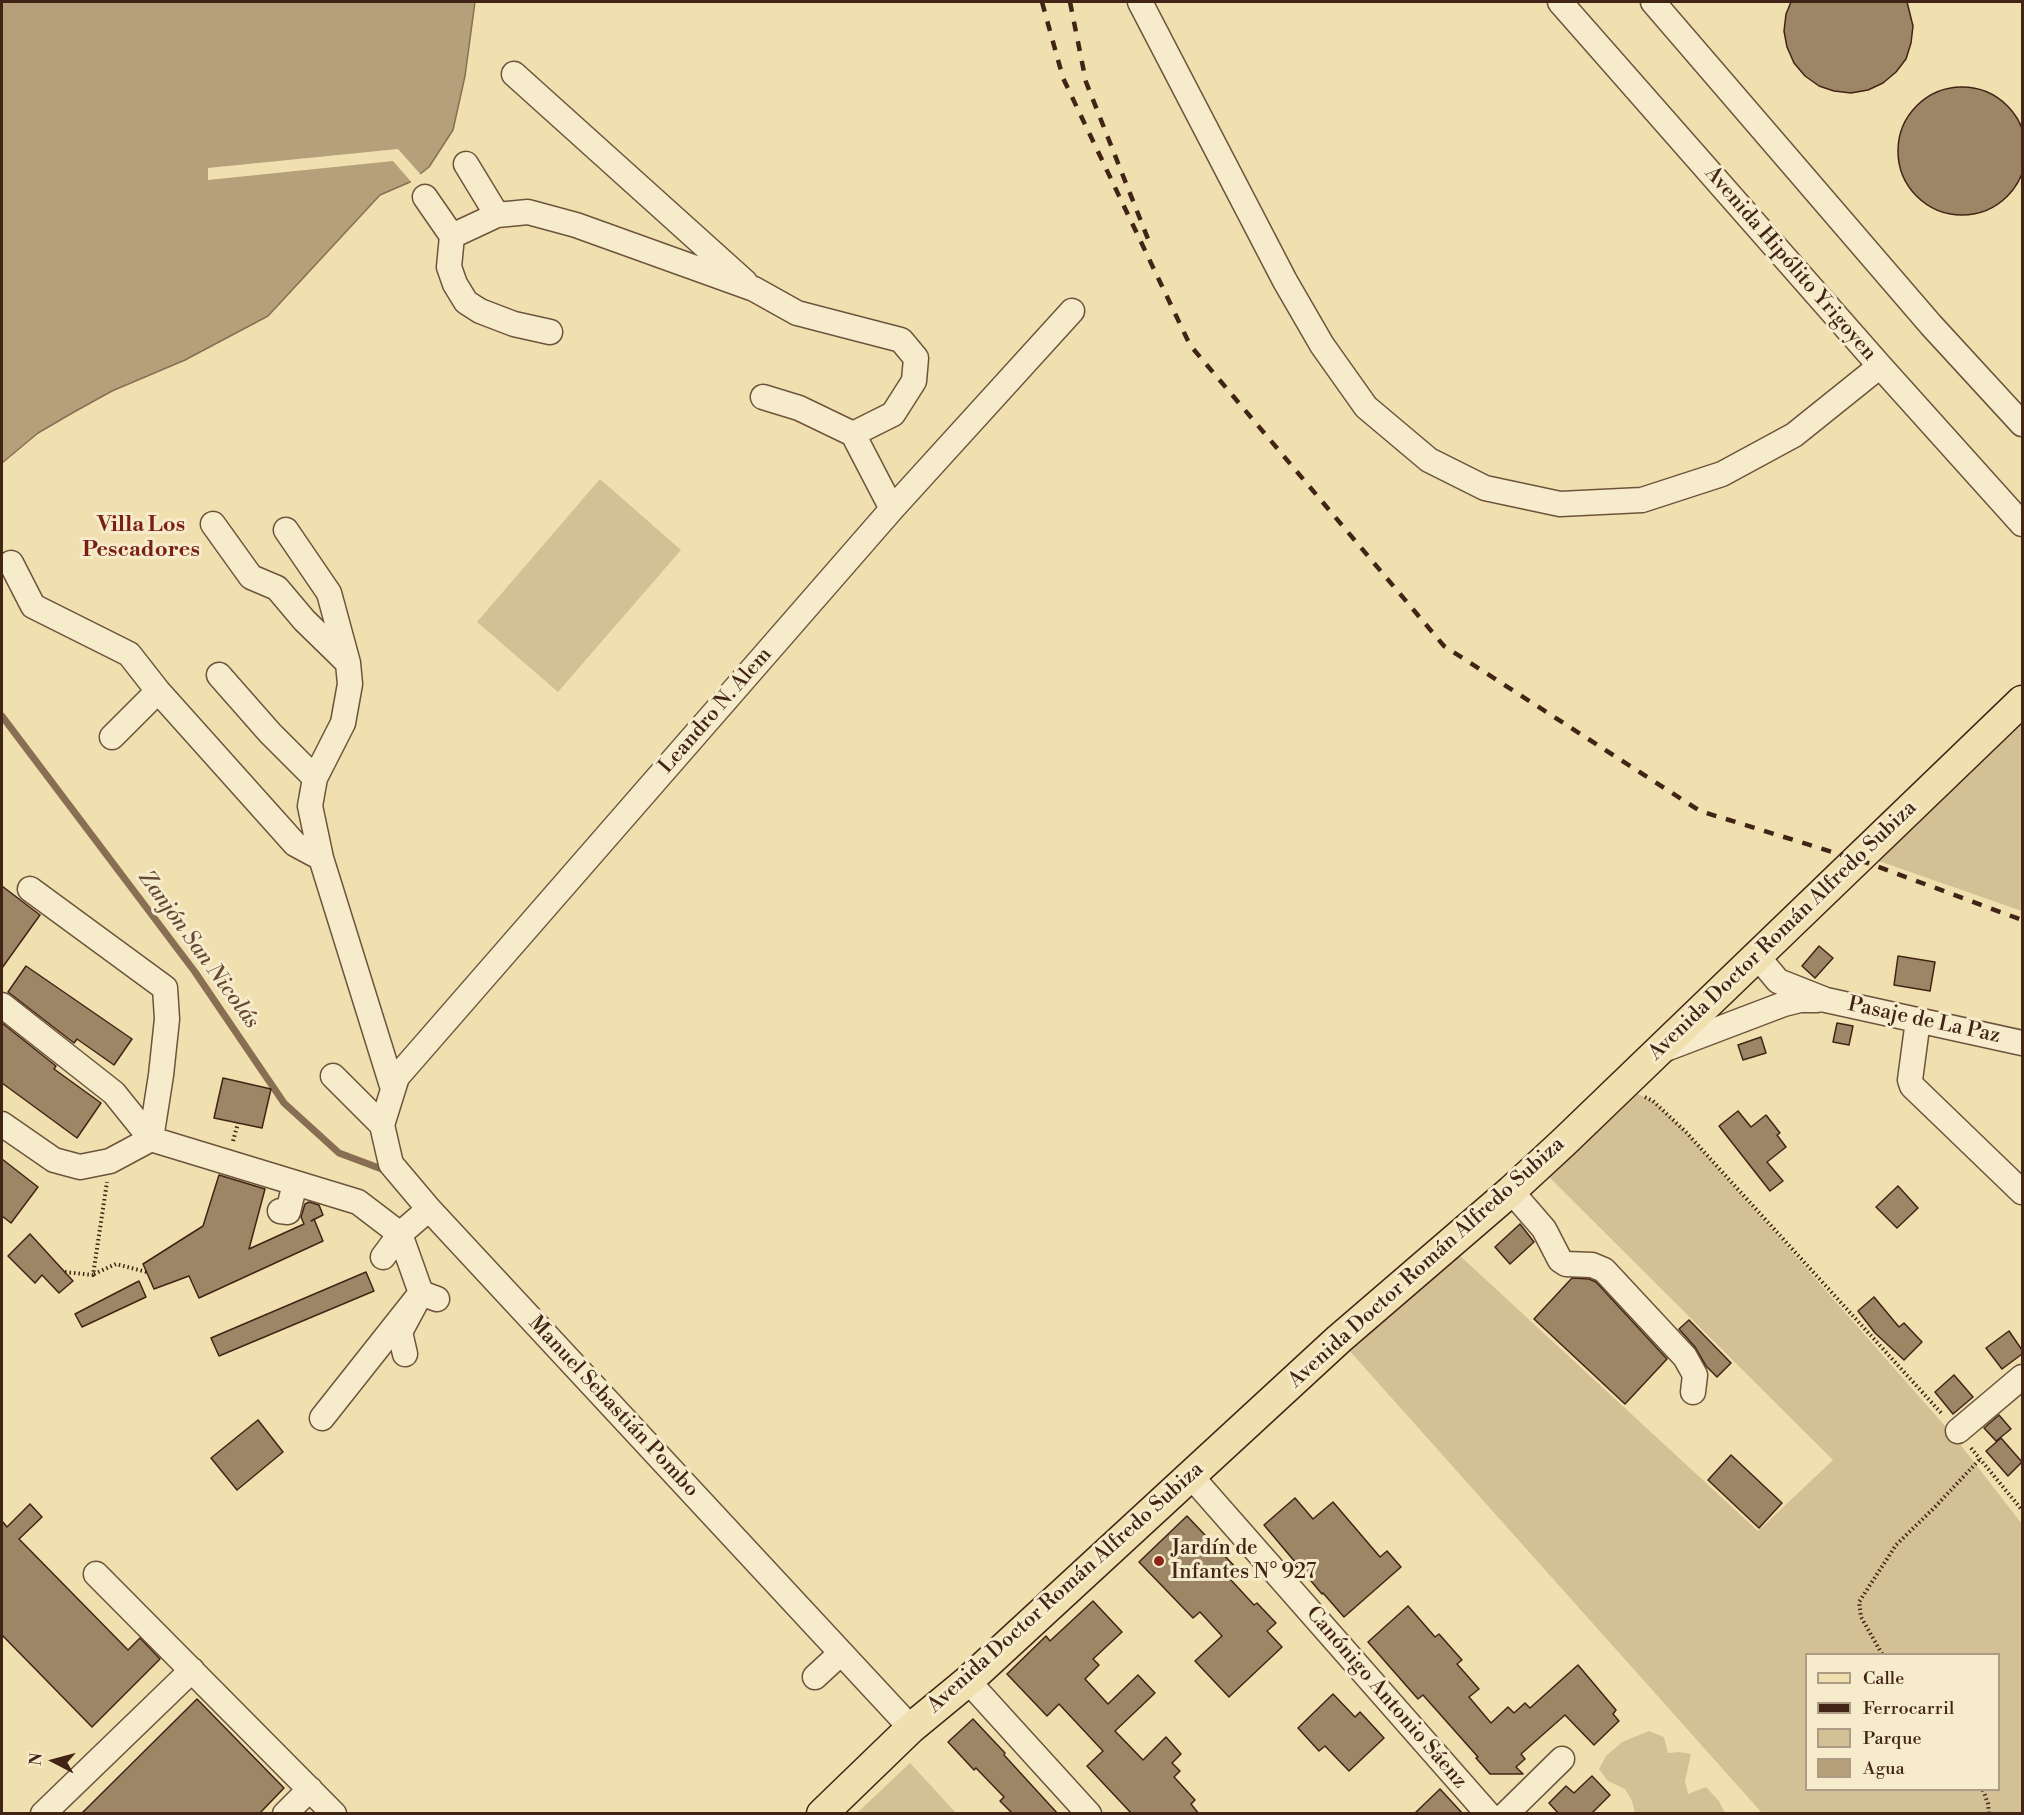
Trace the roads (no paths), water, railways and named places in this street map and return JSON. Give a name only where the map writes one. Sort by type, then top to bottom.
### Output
[{"type":"main road","name":"Avenida Doctor Román Alfredo Subiza","points":[[822,1814],[911,1728],[968,1681],[1339,1339],[1511,1191],[2022,701]]},
{"type":"street","points":[[1140,2],[1285,280],[1322,345],[1366,407],[1429,460],[1485,488],[1560,504],[1642,500],[1722,474],[1794,435],[1880,366]]},
{"type":"street","name":"Avenida Hipólito Yrigoyen","points":[[1560,2],[2022,524]]},
{"type":"street","points":[[1653,2],[1931,325],[2022,424]]},
{"type":"street","points":[[514,74],[754,289]]},
{"type":"street","points":[[466,164],[497,215]]},
{"type":"street","points":[[425,197],[452,236],[449,267],[455,284],[466,302],[480,311],[514,324],[550,332]]},
{"type":"street","points":[[452,236],[497,215],[528,212],[576,225],[754,289],[797,313],[901,340],[916,357],[914,381],[893,414],[853,434]]},
{"type":"street","name":"Leandro N. Alem","points":[[382,1125],[396,1077],[892,509],[1072,311]]},
{"type":"street","points":[[763,398],[799,408],[853,434],[892,509]]},
{"type":"street","points":[[213,524],[251,577],[277,588],[304,620],[348,663]]},
{"type":"street","points":[[286,530],[329,593],[348,663],[350,684],[343,723],[315,778],[310,806],[321,858],[393,1089]]},
{"type":"street","points":[[11,562],[33,606],[129,654],[158,691],[295,844],[321,858]]},
{"type":"street","points":[[219,675],[270,733],[315,778]]},
{"type":"street","points":[[112,737],[158,691]]},
{"type":"street","points":[[30,889],[165,988],[167,1019],[151,1139]]},
{"type":"street","name":"Pasaje de La Paz","points":[[1756,956],[1778,981],[1826,1000],[2022,1043]]},
{"type":"street","name":"Pasaje de La Paz","points":[[1655,1053],[1784,1004],[1800,1000],[1826,1000]]},
{"type":"street","points":[[2,1005],[114,1093],[151,1139],[358,1202],[400,1234],[429,1296]]},
{"type":"street","points":[[1918,1020],[1910,1080],[1912,1086],[2018,1183]]},
{"type":"street","points":[[333,1076],[382,1125]]},
{"type":"street","points":[[2,1124],[54,1160],[80,1167],[110,1161],[151,1139]]},
{"type":"street","name":"Manuel Sebastián Pombo","points":[[382,1125],[391,1164],[429,1209],[911,1728]]},
{"type":"street","points":[[280,1210],[288,1212],[295,1183]]},
{"type":"street","points":[[1511,1191],[1544,1229],[1560,1260],[1566,1264],[1592,1265],[1604,1270],[1685,1357],[1695,1375],[1693,1392]]},
{"type":"street","points":[[383,1257],[400,1234],[429,1209]]},
{"type":"street","points":[[405,1354],[400,1332],[429,1296]]},
{"type":"street","points":[[322,1418],[429,1296]]},
{"type":"street","points":[[1958,1431],[2022,1377]]},
{"type":"street","name":"Canónigo Antonio Sáenz","points":[[1190,1475],[1488,1814]]},
{"type":"street","points":[[96,1574],[334,1814]]},
{"type":"street","points":[[815,1677],[841,1653]]},
{"type":"street","points":[[43,1814],[192,1670]]},
{"type":"street","points":[[968,1681],[1089,1814]]},
{"type":"street","points":[[1506,1814],[1562,1760]]},
{"type":"street","points":[[285,1814],[310,1789]]},
{"type":"water","points":[[2,2],[475,2],[465,76],[453,130],[429,167],[410,182],[380,195],[268,316],[185,360],[112,391],[74,412],[38,433],[2,463]]},
{"type":"waterway","name":"Zanjón San Nicolás","points":[[2,716],[195,972],[284,1103],[339,1153],[387,1171]]},
{"type":"railway","points":[[1042,2],[1063,78],[1190,345],[1444,646],[1700,811],[1868,863],[2022,920]]},
{"type":"railway","points":[[1070,2],[1086,82],[1148,239]]},
{"type":"place","name":"Jardín de Infantes N° 927","points":[[1159,1561]]},
{"type":"district","name":"Villa Los Pescadores","points":[[141,538]]}]
